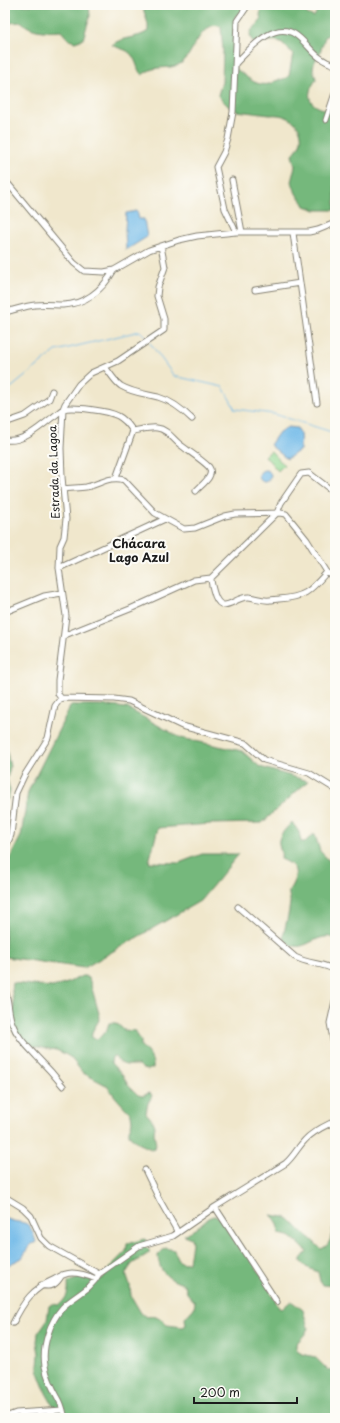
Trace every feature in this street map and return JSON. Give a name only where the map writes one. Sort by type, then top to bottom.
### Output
[{"type":"street","points":[[239,232],[225,209],[216,167],[224,152],[233,112],[237,22],[248,5]]},
{"type":"street","points":[[236,63],[257,42],[268,34],[277,31],[284,31],[296,35],[322,59],[335,65]]},
{"type":"street","points":[[326,120],[335,93]]},
{"type":"street","points":[[5,180],[79,268],[89,272],[114,270],[149,250],[197,236],[239,232],[309,232],[335,223]]},
{"type":"street","points":[[232,180],[239,232]]},
{"type":"street","points":[[293,233],[317,403]]},
{"type":"street","name":"Estrada da Lagoa","points":[[61,698],[58,694],[58,680],[65,635],[66,616],[59,568],[60,546],[64,537],[66,519],[61,448],[63,409],[65,404],[85,378],[91,373],[118,361],[164,330],[164,319],[157,296],[158,287],[165,267],[161,246]]},
{"type":"street","points":[[5,312],[25,306],[64,305],[81,302],[101,289],[110,278],[114,270]]},
{"type":"street","points":[[255,290],[300,283]]},
{"type":"street","points":[[105,367],[121,386],[142,394],[157,397],[180,407],[192,419]]},
{"type":"street","points":[[5,422],[24,416],[49,399],[52,391]]},
{"type":"street","points":[[5,440],[18,440],[26,436],[63,409],[88,409],[113,414],[119,416],[125,421],[133,431]]},
{"type":"street","points":[[133,431],[158,428],[161,429],[173,437],[180,446],[209,467],[211,470],[211,475],[196,490]]},
{"type":"street","points":[[116,478],[133,431]]},
{"type":"street","points":[[65,635],[130,609],[194,580],[211,578],[277,513],[281,503],[298,477],[304,472],[309,473],[335,493]]},
{"type":"street","points":[[63,488],[84,488],[116,478],[124,480],[155,513],[178,527],[188,529],[230,515],[245,513],[286,514],[307,540],[327,572],[335,578]]},
{"type":"street","points":[[59,568],[165,519]]},
{"type":"street","points":[[211,578],[217,600],[219,603],[224,605],[247,597],[270,600],[298,597],[315,586],[327,572]]},
{"type":"street","points":[[5,612],[44,596],[62,593]]},
{"type":"street","points":[[5,849],[12,831],[16,793],[24,776],[48,738],[56,706],[61,698],[114,699],[129,702],[182,726],[245,743],[264,760],[309,773],[335,789]]},
{"type":"street","points":[[238,907],[295,957],[305,962],[329,967],[335,970]]},
{"type":"street","points":[[5,928],[5,937]]},
{"type":"street","points":[[5,990],[8,996],[12,1023],[19,1037],[63,1086]]},
{"type":"street","points":[[334,1048],[330,1023],[335,1001]]},
{"type":"street","points":[[65,1418],[63,1410],[46,1372],[44,1358],[44,1349],[50,1327],[57,1314],[64,1306],[91,1286],[98,1277],[139,1246],[177,1234],[216,1207],[286,1163],[296,1153],[304,1140],[311,1134],[335,1121]]},
{"type":"street","points":[[145,1170],[176,1229],[177,1234]]},
{"type":"street","points":[[5,1197],[23,1208],[31,1216],[41,1238],[49,1246],[98,1277]]},
{"type":"street","points":[[216,1207],[277,1302]]},
{"type":"street","points":[[13,1323],[30,1295],[41,1285],[62,1275],[71,1273],[98,1277]]},
{"type":"street","points":[[5,1417],[16,1413],[63,1410]]},
{"type":"green space","points":[[5,5],[89,5],[90,16],[83,39],[75,42],[69,40],[61,31],[35,30],[22,22],[5,24]]},
{"type":"green space","points":[[142,5],[251,5],[241,14],[235,16],[235,68],[250,80],[259,84],[269,84],[289,76],[293,53],[278,41],[254,43],[251,39],[250,35],[252,30],[261,20],[260,15],[262,5],[289,5],[297,9],[304,10],[307,14],[314,17],[320,8],[328,5],[335,5],[335,29],[325,37],[320,52],[314,63],[313,68],[316,79],[310,90],[310,99],[318,107],[330,110],[335,106],[335,210],[316,210],[305,206],[296,193],[291,182],[295,166],[292,155],[298,148],[301,140],[301,133],[293,121],[287,117],[279,115],[237,111],[231,109],[219,97],[218,95],[222,82],[223,51],[221,27],[215,25],[204,31],[188,56],[181,63],[174,66],[153,69],[142,75],[134,58],[129,52],[112,45],[120,40],[144,34],[148,31],[148,24]]},
{"type":"green space","points":[[271,451],[284,465],[278,471],[265,456]]},
{"type":"green space","points":[[71,705],[99,705],[127,708],[181,738],[242,751],[260,767],[308,781],[262,823],[211,824],[158,828],[149,862],[179,863],[202,854],[239,854],[200,901],[84,968],[5,957],[5,868],[21,836],[28,792]]},
{"type":"green space","points":[[5,742],[10,767],[7,779],[10,791],[8,799],[5,802]]},
{"type":"green space","points":[[292,822],[299,832],[301,842],[305,842],[312,835],[315,835],[320,851],[335,867],[335,941],[331,937],[324,937],[301,946],[295,946],[289,944],[283,938],[290,902],[289,891],[295,878],[295,871],[292,865],[281,859],[279,840],[283,832]]},
{"type":"green space","points":[[82,976],[89,978],[100,1017],[92,1032],[92,1038],[97,1039],[106,1032],[109,1023],[116,1023],[124,1030],[135,1031],[141,1041],[141,1046],[148,1053],[151,1059],[153,1068],[148,1070],[143,1069],[139,1065],[122,1064],[114,1056],[112,1057],[111,1063],[138,1095],[142,1096],[150,1093],[152,1095],[148,1103],[146,1113],[153,1121],[155,1126],[154,1133],[156,1145],[153,1150],[138,1143],[129,1135],[132,1122],[131,1114],[106,1085],[83,1073],[70,1057],[61,1052],[32,1046],[14,1032],[11,1025],[14,1008],[12,992],[13,983],[52,987],[65,984]]},
{"type":"green space","points":[[271,1215],[289,1219],[321,1249],[328,1245],[335,1225],[335,1286],[322,1285],[318,1272],[306,1267],[301,1262],[301,1259],[307,1252],[291,1237],[279,1234],[278,1223]]},
{"type":"green space","points":[[213,1216],[217,1216],[225,1223],[263,1277],[279,1308],[282,1309],[291,1301],[303,1310],[308,1328],[296,1344],[296,1348],[297,1351],[302,1354],[315,1357],[328,1370],[335,1369],[335,1418],[56,1418],[46,1412],[54,1407],[46,1393],[39,1375],[39,1354],[37,1342],[38,1333],[47,1320],[49,1306],[52,1304],[59,1305],[66,1297],[68,1292],[68,1282],[79,1278],[97,1280],[103,1278],[113,1264],[126,1251],[127,1244],[144,1239],[146,1240],[145,1246],[149,1250],[149,1253],[132,1264],[126,1273],[130,1285],[131,1296],[141,1313],[146,1317],[153,1316],[161,1319],[167,1325],[183,1327],[186,1325],[185,1318],[194,1308],[195,1302],[187,1293],[185,1285],[169,1278],[162,1271],[158,1255],[165,1248],[174,1250],[179,1261],[184,1263],[189,1262],[192,1243],[191,1238],[184,1235]]},
{"type":"water","points":[[137,211],[139,219],[144,219],[147,237],[126,250],[126,213]]},
{"type":"water","points":[[288,427],[297,428],[299,430],[300,450],[287,459],[270,445],[279,432]]},
{"type":"water","points":[[263,470],[267,470],[271,476],[267,482],[263,482],[259,478],[259,474]]},
{"type":"water","points":[[5,1218],[28,1225],[31,1228],[36,1242],[30,1245],[22,1258],[8,1265],[5,1261]]},
{"type":"waterway","points":[[5,389],[12,387],[56,351],[140,331],[145,336]]},
{"type":"waterway","points":[[150,343],[174,376],[223,387],[235,409],[274,414],[335,433]]},
{"type":"district","name":"Chácara Lago Azul","points":[[139,551]]}]
